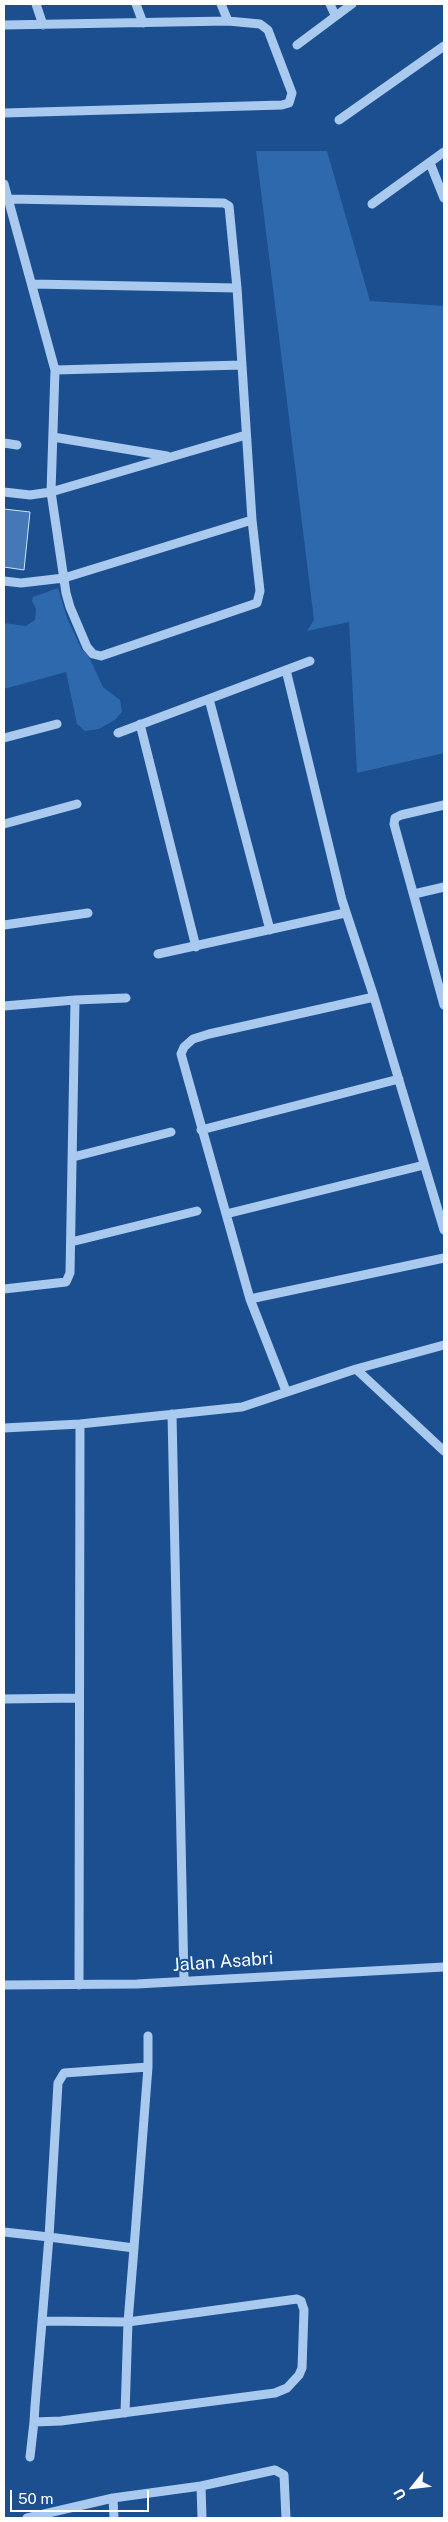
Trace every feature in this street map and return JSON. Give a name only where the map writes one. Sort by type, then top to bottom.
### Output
[{"type":"street","points":[[36,4],[43,25]]},
{"type":"street","points":[[136,4],[143,23]]},
{"type":"street","points":[[221,4],[228,21]]},
{"type":"street","points":[[330,4],[335,15]]},
{"type":"street","points":[[297,45],[352,4]]},
{"type":"street","points":[[4,25],[228,21],[260,24],[268,30],[292,93],[289,103],[4,113]]},
{"type":"street","points":[[339,120],[444,46]]},
{"type":"street","points":[[372,204],[444,152]]},
{"type":"street","points":[[430,163],[444,198]]},
{"type":"street","points":[[4,184],[55,370],[51,492],[70,607],[83,640],[93,654],[100,656],[257,603],[260,591],[252,520],[237,288],[227,204],[9,199]]},
{"type":"street","points":[[32,284],[237,288]]},
{"type":"street","points":[[55,370],[242,365]]},
{"type":"street","points":[[4,492],[30,495],[51,492],[246,435]]},
{"type":"street","points":[[53,437],[170,456]]},
{"type":"street","points":[[4,443],[17,444]]},
{"type":"street","points":[[4,581],[21,583],[64,578],[252,520]]},
{"type":"street","points":[[118,733],[310,661]]},
{"type":"street","points":[[286,670],[345,913],[374,997],[444,1230]]},
{"type":"street","points":[[209,699],[270,930]]},
{"type":"street","points":[[4,738],[57,724]]},
{"type":"street","points":[[140,724],[196,947]]},
{"type":"street","points":[[4,824],[76,804]]},
{"type":"street","points":[[444,805],[401,815],[395,818],[394,824],[414,894],[440,971],[444,1005]]},
{"type":"street","points":[[414,894],[444,887]]},
{"type":"street","points":[[4,925],[88,913]]},
{"type":"street","points":[[158,954],[345,913]]},
{"type":"street","points":[[286,1391],[250,1299],[181,1054],[184,1047],[193,1039],[374,997]]},
{"type":"street","points":[[4,1006],[126,998]]},
{"type":"street","points":[[4,1289],[66,1282],[70,1273],[74,1000]]},
{"type":"street","points":[[201,1130],[399,1079]]},
{"type":"street","points":[[73,1157],[171,1132]]},
{"type":"street","points":[[226,1214],[424,1165]]},
{"type":"street","points":[[71,1242],[197,1211]]},
{"type":"street","points":[[250,1299],[444,1258]]},
{"type":"street","points":[[4,1428],[80,1424],[242,1407],[268,1400],[286,1391],[356,1369],[444,1346]]},
{"type":"street","points":[[356,1369],[444,1451]]},
{"type":"street","points":[[172,1414],[184,1981]]},
{"type":"street","points":[[79,1985],[80,1424]]},
{"type":"street","points":[[4,1699],[79,1698]]},
{"type":"street","name":"Jalan Asabri","points":[[4,1985],[79,1985],[184,1981],[444,1967]]},
{"type":"street","points":[[125,2413],[128,2322],[148,2067],[148,2036]]},
{"type":"street","points":[[30,2457],[49,2237],[58,2083],[60,2076],[64,2072],[72,2071],[148,2067]]},
{"type":"street","points":[[4,2232],[134,2248]]},
{"type":"street","points":[[34,2422],[61,2421],[275,2393],[287,2388],[299,2376],[302,2368],[304,2310],[302,2301],[297,2299],[128,2322],[42,2321]]},
{"type":"street","points":[[27,2518],[113,2498],[201,2486],[275,2470],[284,2475],[286,2518]]},
{"type":"street","points":[[201,2486],[202,2518]]},
{"type":"street","points":[[113,2498],[114,2518]]},
{"type":"shaded area","points":[[256,151],[327,151],[370,301],[444,306],[444,753],[357,773],[349,622],[307,631],[314,620]]},
{"type":"shaded area","points":[[58,588],[67,618],[82,650],[88,655],[103,687],[120,700],[122,712],[115,720],[99,729],[85,731],[77,724],[66,672],[4,689],[4,623],[26,626],[35,620],[36,609],[32,601],[33,597]]},
{"type":"building","points":[[4,509],[30,512],[24,570],[4,567]]}]
